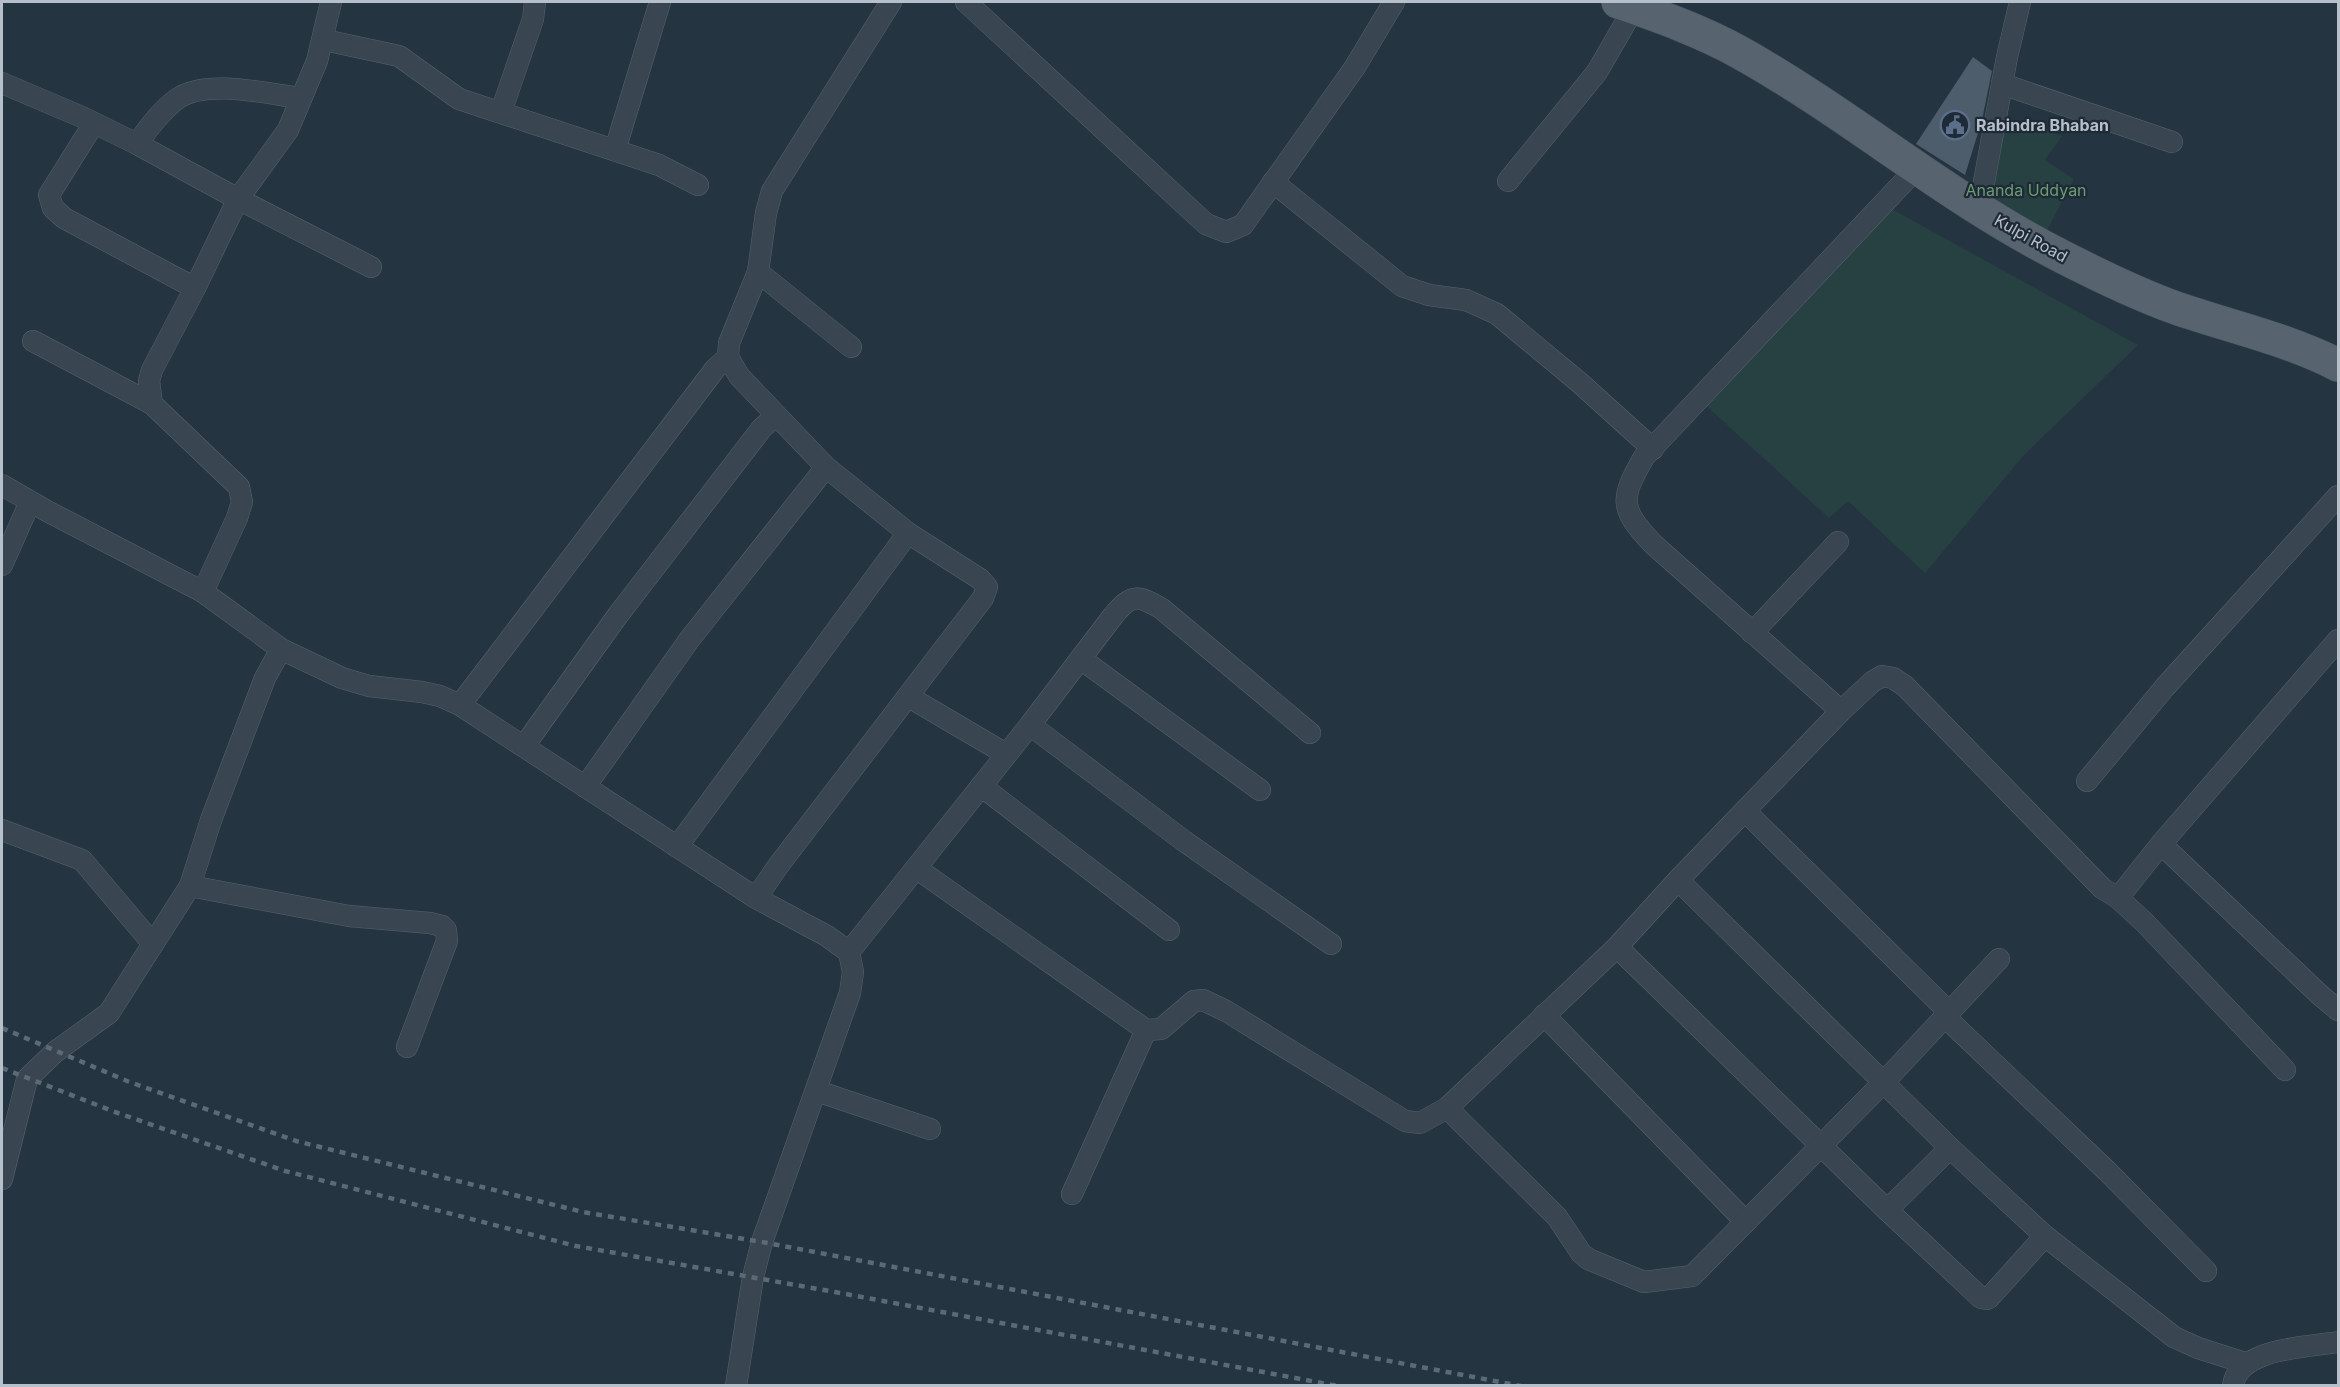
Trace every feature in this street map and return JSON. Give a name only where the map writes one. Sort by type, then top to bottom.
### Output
[{"type":"main road","name":"Kulpi Road","points":[[1626,4],[1737,51],[1825,104],[1979,209],[2060,256],[2176,308],[2276,339],[2338,365]]},
{"type":"street","points":[[152,404],[149,381],[152,370],[238,199],[288,130],[318,61],[331,2]]},
{"type":"street","points":[[501,112],[533,19],[535,2]]},
{"type":"street","points":[[615,150],[660,2]]},
{"type":"street","points":[[966,2],[1206,224],[1226,232],[1243,225],[1355,67],[1394,2]]},
{"type":"street","points":[[1979,209],[2020,2]]},
{"type":"street","points":[[756,898],[983,598],[987,587],[980,579],[908,532],[826,467],[739,376],[728,357],[729,343],[758,272],[766,213],[772,191],[887,3]]},
{"type":"street","points":[[1508,181],[1597,72],[1626,4]]},
{"type":"street","points":[[324,40],[399,56],[459,99],[659,165],[698,184]]},
{"type":"street","points":[[2,83],[137,144],[371,267]]},
{"type":"street","points":[[2002,84],[2172,142]]},
{"type":"street","points":[[137,144],[155,119],[178,98],[195,91],[219,88],[301,98]]},
{"type":"street","points":[[94,123],[49,195],[52,208],[64,218],[195,288]]},
{"type":"street","points":[[1841,711],[1653,544],[1635,525],[1626,502],[1628,485],[1644,457],[1917,168]]},
{"type":"street","points":[[1273,183],[1402,286],[1421,293],[1466,300],[1497,314],[1653,448]]},
{"type":"street","points":[[758,272],[851,347]]},
{"type":"street","points":[[33,341],[152,404],[239,487],[242,502],[237,518],[203,592]]},
{"type":"street","points":[[460,705],[715,369],[728,357]]},
{"type":"street","points":[[524,746],[626,606],[762,428],[776,416]]},
{"type":"street","points":[[585,787],[689,640],[826,467]]},
{"type":"street","points":[[2,485],[30,502],[203,592],[281,649],[342,678],[369,686],[440,696],[460,705],[756,898],[827,936],[849,952],[853,972],[850,993],[762,1242],[753,1277],[736,1386]]},
{"type":"street","points":[[2087,781],[2165,687],[2338,496]]},
{"type":"street","points":[[2,566],[30,502]]},
{"type":"street","points":[[677,847],[908,532]]},
{"type":"street","points":[[1752,633],[1838,542]]},
{"type":"street","points":[[849,952],[1123,604],[1132,598],[1143,598],[1162,609],[1310,733]]},
{"type":"street","points":[[2118,898],[2161,844],[2338,639]]},
{"type":"street","points":[[2,1179],[27,1079],[55,1052],[109,1013],[190,886],[211,820],[265,678],[281,649]]},
{"type":"street","points":[[1081,659],[1260,790]]},
{"type":"street","points":[[916,868],[1146,1030],[1161,1029],[1194,1001],[1203,1000],[1226,1011],[1405,1121],[1420,1123],[1447,1108],[1617,947],[1678,880],[1841,711],[1872,682],[1882,676],[1893,678],[1905,686],[2102,888],[2118,898],[2285,1070]]},
{"type":"street","points":[[909,697],[1006,754]]},
{"type":"street","points":[[1030,725],[1184,841],[1331,944]]},
{"type":"street","points":[[981,786],[1169,930]]},
{"type":"street","points":[[1744,811],[2206,1271]]},
{"type":"street","points":[[2,830],[82,860],[153,944]]},
{"type":"street","points":[[2161,844],[2338,1010]]},
{"type":"street","points":[[1678,880],[1950,1148],[2045,1236],[2174,1337],[2198,1348],[2245,1363]]},
{"type":"street","points":[[190,886],[350,916],[442,926],[446,930],[447,941],[407,1047]]},
{"type":"street","points":[[1617,947],[1887,1210],[1984,1299],[1989,1298],[2045,1236]]},
{"type":"street","points":[[1447,1108],[1557,1217],[1581,1253],[1588,1259],[1638,1281],[1651,1283],[1692,1276],[1822,1146],[1999,959]]},
{"type":"street","points":[[1544,1015],[1746,1222]]},
{"type":"street","points":[[1072,1194],[1146,1030]]},
{"type":"street","points":[[817,1091],[930,1129]]},
{"type":"street","points":[[1887,1210],[1950,1148]]},
{"type":"street","points":[[2233,1386],[2234,1377],[2245,1363],[2261,1355],[2338,1342]]},
{"type":"green space","name":"Ananda Uddyan","points":[[2007,117],[2062,136],[2045,160],[2074,179],[2042,240],[1985,193]]},
{"type":"green space","points":[[1888,207],[2138,345],[2024,455],[1925,573],[1848,501],[1829,518],[1701,401]]},
{"type":"building","name":"Rabindra Bhaban","points":[[1973,57],[1992,71],[1982,120],[1965,175],[1916,144]]},
{"type":"railway","points":[[2,1028],[127,1081],[296,1141],[583,1212],[762,1242],[1521,1386]]},
{"type":"railway","points":[[2,1068],[115,1112],[285,1171],[576,1246],[1338,1386]]},
{"type":"place","name":"Rabindra Bhaban","points":[[1955,125]]}]
